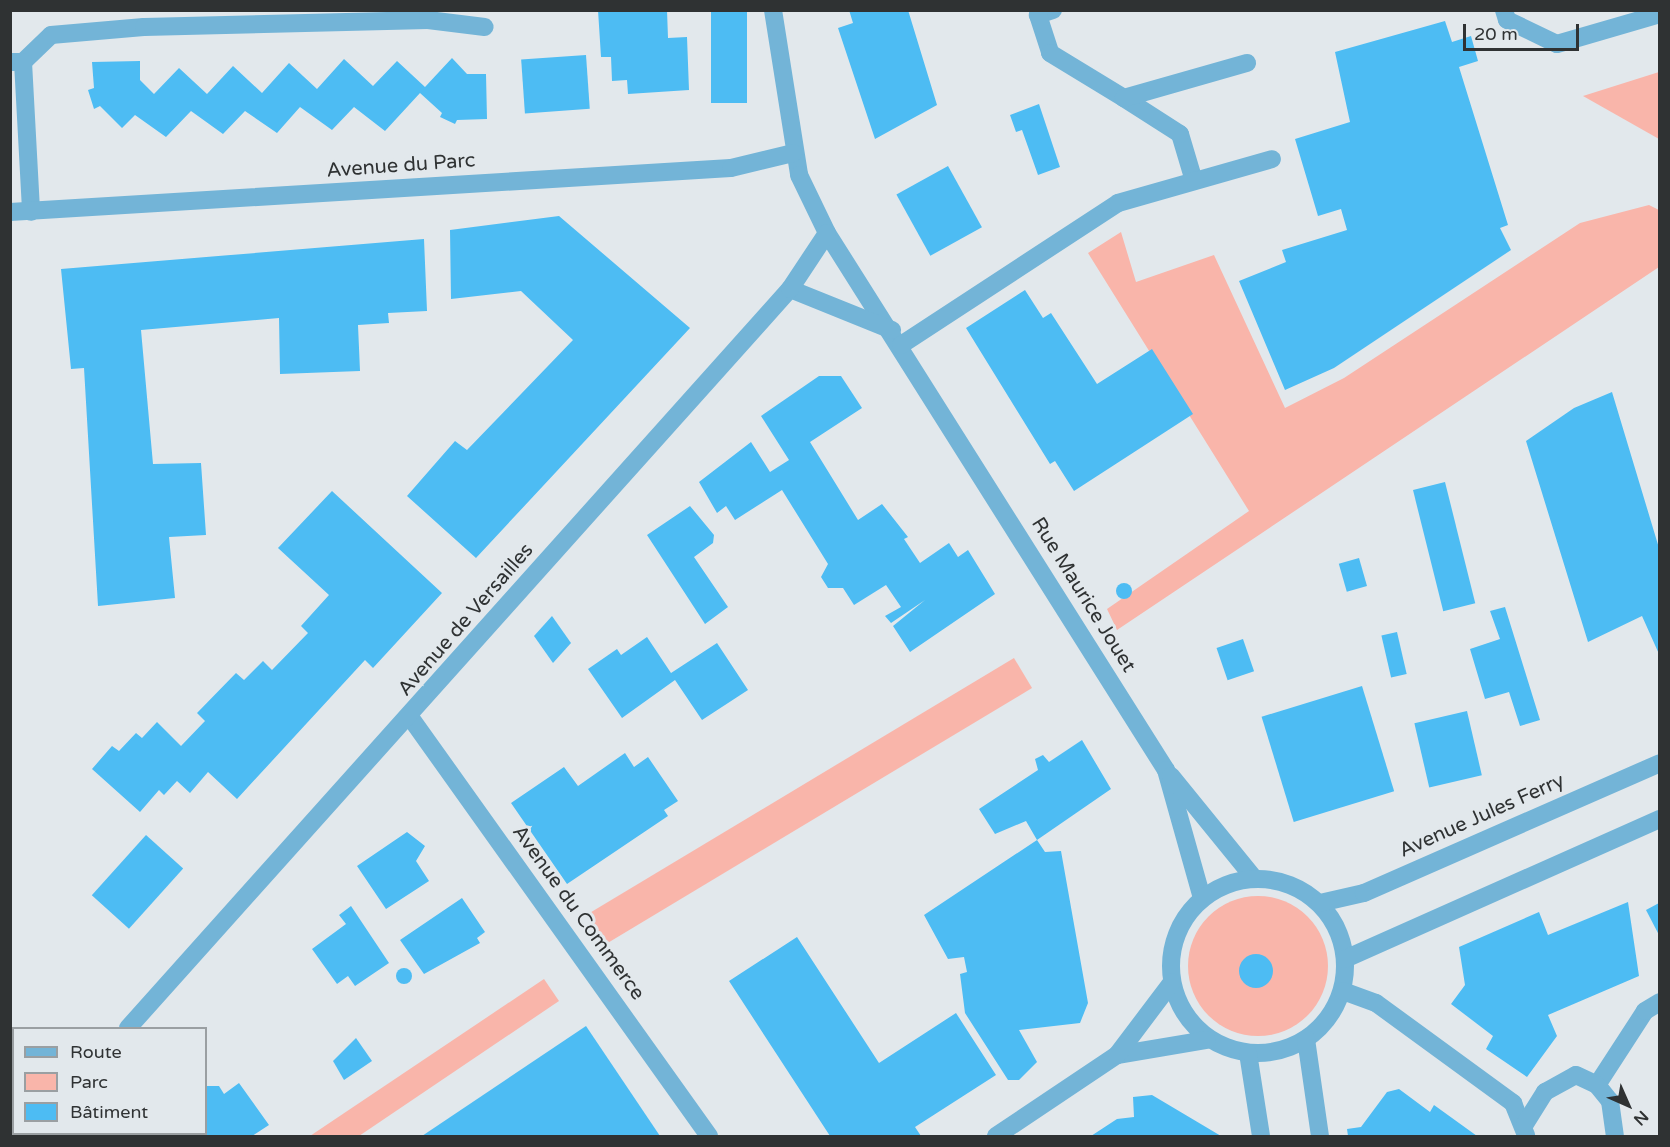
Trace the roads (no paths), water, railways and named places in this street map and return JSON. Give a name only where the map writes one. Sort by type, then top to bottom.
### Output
[{"type":"street","name":"Rue Maurice Jouet","points":[[773,10],[793,153],[827,233],[897,338],[1166,770],[1202,898]]},
{"type":"street","points":[[1053,10],[1038,15],[1050,53],[1180,134],[1194,181]]},
{"type":"street","points":[[1506,15],[1557,44],[1659,14]]},
{"type":"street","points":[[31,212],[17,62],[51,34],[145,19],[429,15],[484,27]]},
{"type":"street","points":[[1124,98],[1247,63]]},
{"type":"street","name":"Avenue du Parc","points":[[10,212],[730,168],[793,153]]},
{"type":"street","points":[[790,289],[897,338],[1118,203],[1272,159]]},
{"type":"street","name":"Avenue de Versailles","points":[[130,1027],[410,717],[790,289],[827,233]]},
{"type":"street","name":"Avenue du Commerce","points":[[410,717],[709,1137]]},
{"type":"street","name":"Avenue Jules Ferry","points":[[1320,903],[1364,893],[1659,763]]},
{"type":"street","points":[[1166,770],[1254,878]]},
{"type":"street","points":[[1345,959],[1659,819]]},
{"type":"street","points":[[1117,1055],[1207,1040],[1248,1053],[1279,1051],[1306,1039],[1328,1019],[1342,991],[1345,959],[1342,938],[1320,903],[1301,889],[1254,878],[1227,884],[1202,898],[1176,936],[1172,982],[1179,1003],[1207,1040]]},
{"type":"street","points":[[996,1137],[1117,1055],[1172,982]]},
{"type":"street","points":[[1342,991],[1376,1003],[1513,1103],[1525,1130]]},
{"type":"street","points":[[1597,1085],[1645,1011],[1658,1003]]},
{"type":"street","points":[[1306,1039],[1320,1137]]},
{"type":"street","points":[[1248,1053],[1261,1137]]},
{"type":"street","points":[[1525,1130],[1545,1092],[1576,1075],[1597,1085],[1610,1101],[1615,1137]]}]
